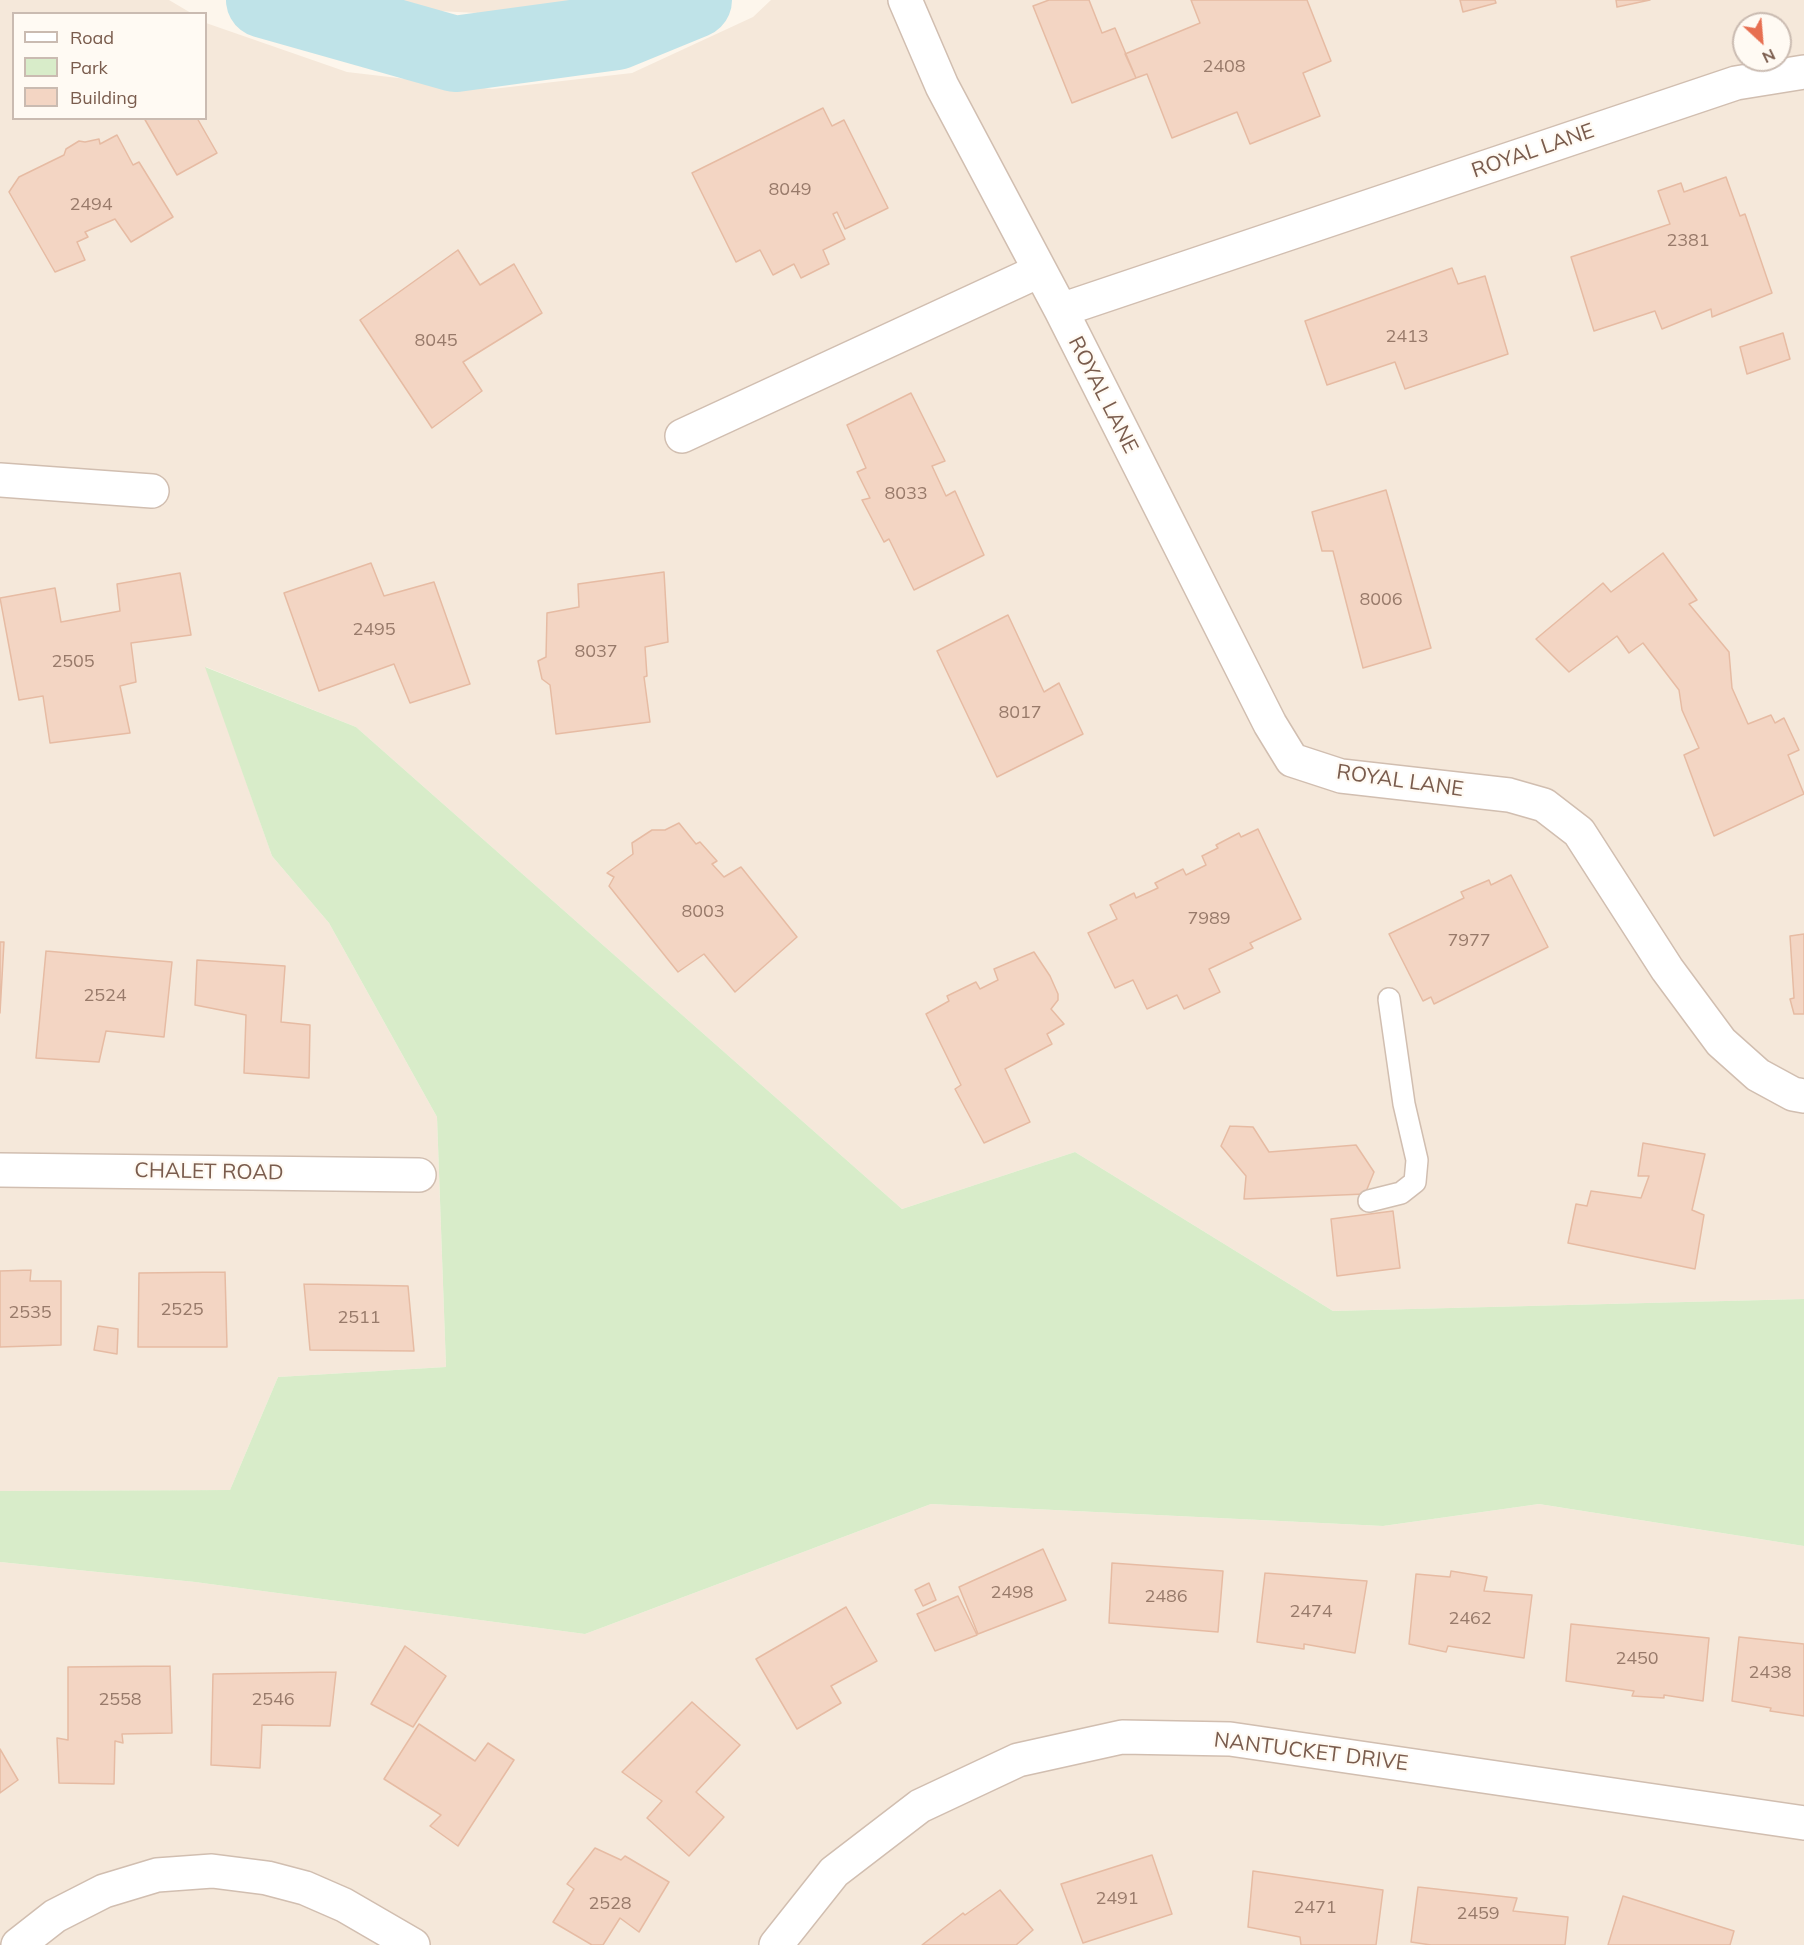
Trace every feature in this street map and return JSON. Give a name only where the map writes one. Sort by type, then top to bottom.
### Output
[{"type":"street","name":"ROYAL LANE","points":[[905,0],[942,86],[1061,310],[1270,724],[1292,760],[1341,776],[1509,795],[1544,805],[1579,832],[1667,969],[1721,1042],[1758,1075],[1793,1094],[1804,1096]]},
{"type":"street","name":"ROYAL LANE","points":[[1061,310],[1736,83],[1804,72]]},
{"type":"street","points":[[682,436],[1039,271]]},
{"type":"street","points":[[0,480],[152,491]]},
{"type":"street","name":"CHALET ROAD","points":[[0,1170],[419,1175]]},
{"type":"street","name":"NANTUCKET DRIVE","points":[[776,1945],[834,1872],[920,1806],[1018,1760],[1122,1737],[1230,1738],[1804,1823]]},
{"type":"street","points":[[18,1945],[55,1916],[104,1891],[157,1875],[212,1871],[267,1878],[304,1887],[344,1905],[413,1945]]},
{"type":"lane","points":[[1369,1201],[1401,1193],[1415,1182],[1417,1160],[1404,1104],[1389,999]]},
{"type":"shaded area","points":[[0,0],[169,0],[189,12],[12,12],[12,120],[207,120],[207,23],[347,72],[492,89],[632,73],[753,17],[771,0],[1804,0],[1804,1299],[1333,1311],[1075,1152],[902,1209],[356,727],[206,667],[272,856],[329,923],[437,1117],[446,1367],[278,1377],[230,1490],[0,1491]]},
{"type":"shaded area","points":[[391,0],[578,0],[517,15],[438,11]]},
{"type":"shaded area","points":[[931,1504],[1383,1526],[1539,1504],[1804,1546],[1804,1945],[0,1945],[0,1562],[195,1582],[585,1634]]},
{"type":"green space","points":[[205,667],[356,727],[902,1209],[1075,1152],[1333,1311],[1804,1299],[1804,1546],[1539,1504],[1383,1526],[931,1504],[585,1634],[195,1582],[0,1562],[0,1491],[230,1490],[278,1377],[446,1367],[437,1117],[329,923],[272,856]]},
{"type":"building","points":[[1049,0],[1089,0],[1102,33],[1115,28],[1136,78],[1072,103],[1033,6]]},
{"type":"building","points":[[1191,0],[1307,0],[1331,61],[1303,73],[1320,116],[1250,144],[1237,112],[1172,138],[1147,74],[1136,78],[1125,54],[1200,23]]},
{"type":"building","points":[[1460,0],[1495,0],[1496,3],[1463,12]]},
{"type":"building","points":[[1616,0],[1650,0],[1617,7]]},
{"type":"building","points":[[823,108],[832,126],[844,120],[888,208],[845,229],[837,212],[833,214],[845,239],[823,250],[829,264],[801,278],[794,264],[773,275],[760,250],[736,262],[692,173]]},
{"type":"building","points":[[145,120],[198,120],[217,153],[177,175]]},
{"type":"building","points":[[117,135],[133,165],[139,162],[173,217],[131,242],[115,219],[85,232],[88,237],[77,242],[85,260],[55,272],[9,192],[19,177],[64,155],[66,149],[79,141],[99,139],[100,144]]},
{"type":"building","points":[[1726,177],[1740,216],[1745,214],[1772,293],[1712,317],[1711,309],[1662,329],[1655,311],[1594,331],[1571,257],[1670,224],[1658,191],[1681,183],[1684,192]]},
{"type":"building","points":[[458,250],[480,285],[514,264],[542,313],[463,362],[482,391],[432,428],[360,320]]},
{"type":"building","points":[[1452,268],[1458,284],[1485,276],[1508,354],[1405,389],[1395,362],[1327,385],[1305,321]]},
{"type":"building","points":[[1783,333],[1790,359],[1747,374],[1740,347]]},
{"type":"building","points":[[911,393],[945,461],[932,466],[946,496],[955,491],[984,555],[914,590],[889,539],[884,542],[862,500],[870,498],[857,472],[866,468],[847,425]]},
{"type":"building","points":[[1386,490],[1431,648],[1363,668],[1333,551],[1322,551],[1312,512]]},
{"type":"building","points":[[1663,553],[1697,600],[1689,604],[1729,652],[1732,688],[1748,724],[1771,715],[1775,723],[1784,718],[1799,750],[1788,755],[1804,794],[1714,836],[1684,755],[1699,748],[1682,710],[1679,690],[1643,643],[1629,653],[1617,636],[1569,672],[1536,639],[1603,583],[1611,592]]},
{"type":"building","points":[[371,563],[384,596],[434,582],[470,684],[410,703],[394,664],[319,691],[284,593]]},
{"type":"building","points":[[664,572],[668,642],[645,647],[647,676],[644,677],[650,722],[556,734],[550,685],[542,679],[538,661],[546,657],[547,613],[579,607],[578,584]]},
{"type":"building","points":[[180,573],[191,635],[131,643],[136,682],[120,686],[130,733],[50,743],[43,696],[19,700],[0,598],[55,588],[61,622],[120,611],[117,584]]},
{"type":"building","points":[[1008,615],[1044,692],[1059,683],[1083,734],[997,777],[937,651]]},
{"type":"building","points":[[679,823],[696,844],[700,842],[717,861],[712,864],[724,877],[741,867],[797,937],[735,992],[704,954],[678,972],[609,886],[614,877],[607,873],[633,854],[632,843],[652,830],[665,830]]},
{"type":"building","points":[[1258,829],[1301,919],[1250,943],[1253,948],[1209,969],[1220,992],[1184,1009],[1177,995],[1147,1009],[1133,980],[1115,988],[1088,933],[1117,919],[1110,905],[1134,893],[1136,898],[1158,888],[1155,883],[1183,869],[1186,875],[1206,865],[1202,856],[1218,848],[1216,845],[1239,833],[1241,837]]},
{"type":"building","points":[[1511,875],[1548,947],[1434,1004],[1431,997],[1423,1001],[1389,934],[1464,898],[1461,892],[1489,880],[1491,885]]},
{"type":"building","points":[[1804,934],[1804,1014],[1794,1014],[1790,999],[1794,998],[1790,936]]},
{"type":"building","points":[[0,942],[4,942],[0,1013]]},
{"type":"building","points":[[46,951],[172,962],[164,1037],[106,1031],[99,1062],[36,1058]]},
{"type":"building","points":[[1034,952],[1050,976],[1058,994],[1058,1000],[1051,1009],[1064,1024],[1047,1034],[1052,1044],[1005,1069],[1030,1122],[984,1143],[955,1089],[961,1085],[926,1014],[949,1001],[947,996],[976,982],[980,989],[998,980],[994,969]]},
{"type":"building","points":[[197,960],[285,966],[281,1022],[310,1025],[309,1078],[244,1073],[246,1015],[195,1005]]},
{"type":"building","points":[[1230,1126],[1253,1127],[1269,1152],[1356,1145],[1374,1172],[1365,1194],[1244,1199],[1246,1176],[1221,1146]]},
{"type":"building","points":[[1643,1143],[1705,1154],[1692,1210],[1704,1215],[1695,1269],[1568,1243],[1576,1204],[1587,1206],[1591,1191],[1641,1198],[1649,1176],[1638,1176]]},
{"type":"building","points":[[1393,1211],[1400,1268],[1337,1276],[1331,1219]]},
{"type":"building","points":[[31,1270],[30,1281],[61,1281],[61,1345],[0,1347],[0,1271]]},
{"type":"building","points":[[225,1272],[227,1347],[138,1347],[139,1273]]},
{"type":"building","points":[[304,1284],[408,1286],[414,1351],[310,1350]]},
{"type":"building","points":[[98,1326],[118,1329],[117,1354],[94,1350]]},
{"type":"building","points":[[1043,1549],[1066,1600],[978,1634],[959,1587]]},
{"type":"building","points":[[1112,1563],[1223,1571],[1218,1632],[1109,1623]]},
{"type":"building","points":[[1451,1571],[1487,1577],[1484,1591],[1532,1595],[1524,1658],[1448,1646],[1446,1652],[1409,1644],[1416,1574],[1450,1577]]},
{"type":"building","points":[[1265,1573],[1367,1581],[1355,1653],[1304,1644],[1304,1649],[1257,1642]]},
{"type":"building","points":[[929,1583],[936,1600],[923,1606],[915,1590]]},
{"type":"building","points":[[958,1596],[977,1635],[935,1651],[917,1614]]},
{"type":"building","points":[[846,1607],[877,1661],[831,1686],[841,1703],[797,1729],[756,1659]]},
{"type":"building","points":[[1571,1624],[1709,1638],[1703,1701],[1664,1695],[1664,1698],[1632,1696],[1634,1691],[1566,1681]]},
{"type":"building","points":[[1739,1637],[1804,1644],[1804,1716],[1770,1711],[1771,1708],[1732,1701]]},
{"type":"building","points":[[405,1646],[446,1676],[413,1727],[371,1704]]},
{"type":"building","points":[[170,1666],[172,1733],[122,1734],[123,1743],[115,1741],[114,1784],[59,1783],[57,1738],[68,1740],[68,1667]]},
{"type":"building","points":[[336,1672],[330,1726],[262,1725],[260,1768],[211,1765],[213,1674]]},
{"type":"building","points":[[692,1702],[740,1745],[696,1792],[724,1817],[689,1856],[647,1818],[662,1801],[622,1772]]},
{"type":"building","points":[[419,1724],[475,1761],[488,1743],[514,1760],[458,1846],[430,1826],[441,1815],[384,1779]]},
{"type":"building","points":[[0,1749],[18,1780],[0,1793]]},
{"type":"building","points":[[595,1848],[621,1860],[625,1856],[669,1882],[639,1932],[620,1918],[603,1945],[592,1945],[553,1922],[574,1889],[567,1884]]},
{"type":"building","points":[[1152,1855],[1172,1914],[1083,1943],[1061,1884]]},
{"type":"building","points":[[1253,1871],[1383,1890],[1376,1945],[1301,1945],[1300,1937],[1248,1927]]},
{"type":"building","points":[[1418,1887],[1517,1898],[1513,1911],[1568,1917],[1565,1945],[1431,1945],[1411,1942]]},
{"type":"building","points":[[1000,1890],[1033,1930],[1016,1945],[922,1945],[963,1913],[965,1915]]},
{"type":"building","points":[[1623,1896],[1734,1931],[1730,1945],[1608,1945]]},
{"type":"waterway","points":[[264,0],[455,54],[616,32],[694,0]]}]
